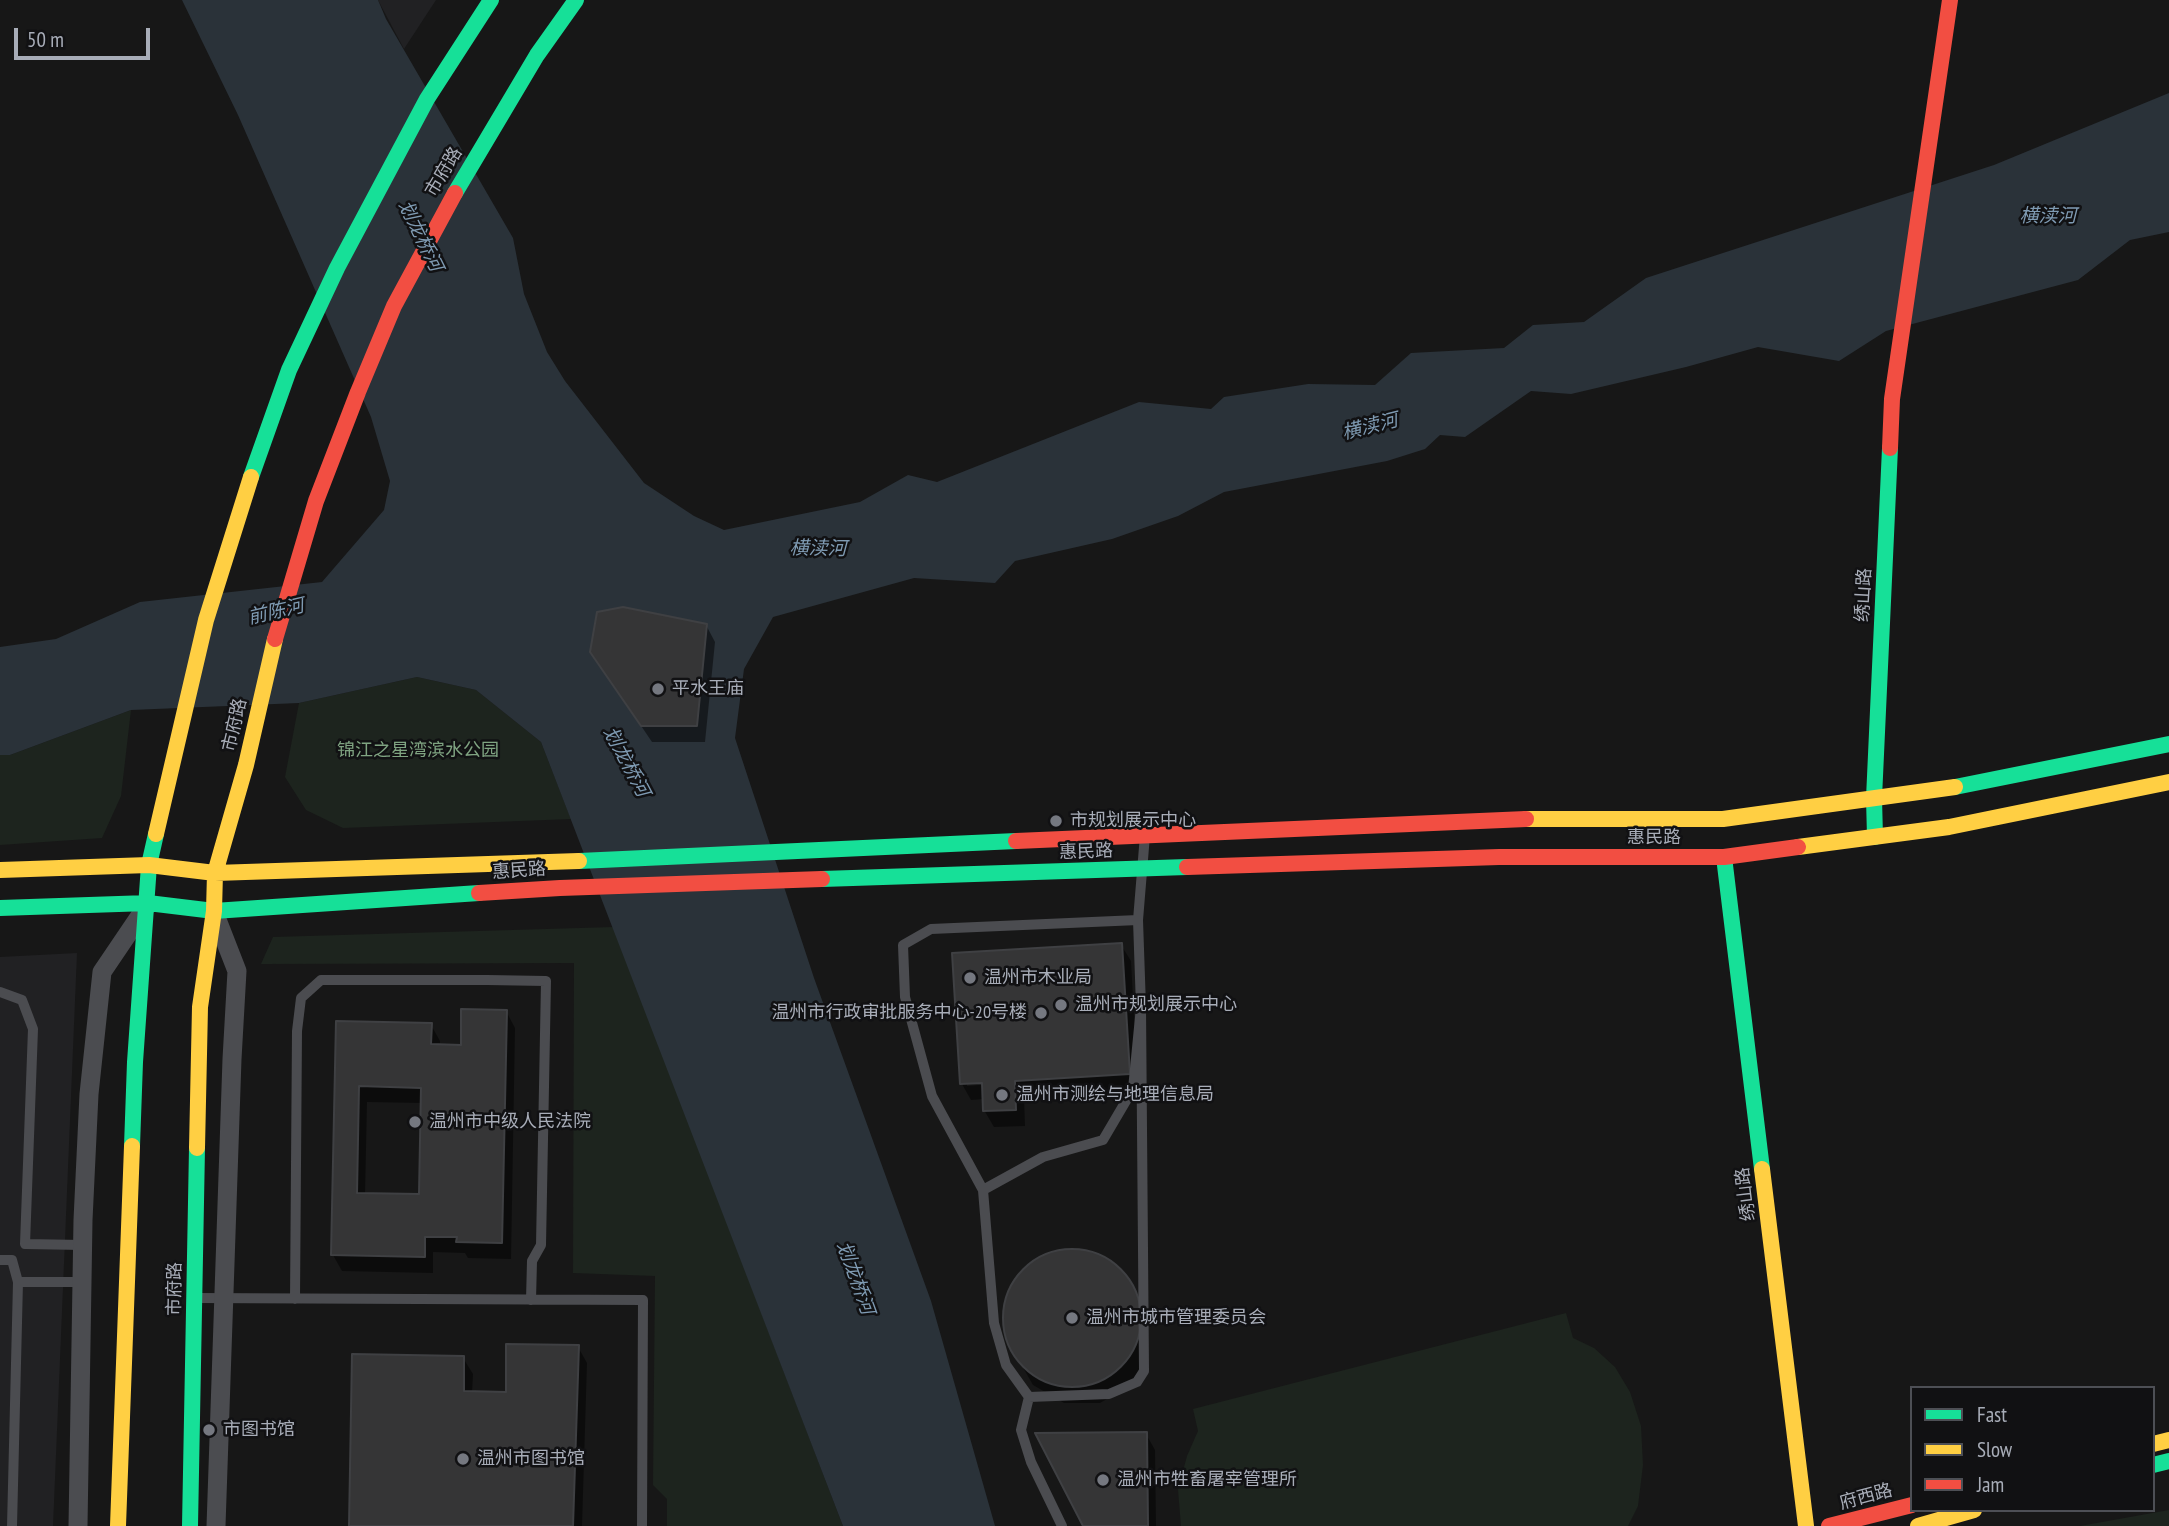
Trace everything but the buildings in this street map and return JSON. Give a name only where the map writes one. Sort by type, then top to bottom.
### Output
[{"type":"main road","points":[[118,1526],[135,1062],[149,865],[206,620],[249,482],[289,370],[380,184],[427,99],[491,0]]},
{"type":"main road","name":"市府路","points":[[190,1526],[200,1007],[214,911],[215,873],[246,765],[279,621],[316,501],[394,306],[440,217],[537,55],[576,0]]},
{"type":"main road","name":"绣山路","points":[[1875,836],[1874,798],[1892,399],[1950,0]]},
{"type":"main road","name":"惠民路","points":[[0,870],[149,865],[215,873],[559,862],[1499,819],[1723,818],[1945,789],[2169,744]]},
{"type":"main road","name":"惠民路","points":[[0,908],[148,903],[214,911],[560,888],[1499,857],[1724,857],[1949,827],[2169,782]]},
{"type":"main road","name":"绣山路","points":[[1724,857],[1806,1526]]},
{"type":"main road","name":"府西路","points":[[1829,1526],[1910,1505]]},
{"type":"main road","points":[[1918,1526],[1967,1512]]},
{"type":"street","points":[[78,1526],[82,1282],[89,1094],[102,972],[148,903]]},
{"type":"street","points":[[214,911],[237,971],[231,1072],[216,1526]]},
{"type":"lane","points":[[1030,1397],[1109,1394],[1137,1382],[1144,1371],[1138,920],[1145,835]]},
{"type":"lane","points":[[1030,1397],[1006,1365],[994,1323],[983,1190],[932,1096],[905,997],[903,945],[931,929],[1138,920]]},
{"type":"lane","points":[[295,1299],[297,1031],[301,998],[321,980],[487,980],[546,981],[541,1245],[532,1261],[531,1300]]},
{"type":"lane","points":[[0,992],[23,1000],[33,1028],[25,1244],[83,1245]]},
{"type":"lane","points":[[983,1190],[1043,1157],[1103,1140],[1133,1089],[1141,1007]]},
{"type":"lane","points":[[0,1260],[12,1260],[18,1282],[12,1526]]},
{"type":"lane","points":[[18,1282],[82,1282]]},
{"type":"lane","points":[[194,1298],[643,1300],[642,1526]]},
{"type":"lane","points":[[1030,1397],[1021,1430],[1031,1462],[1062,1526]]},
{"type":"shaded area","points":[[378,0],[436,0],[404,49]]},
{"type":"shaded area","points":[[77,953],[53,1526],[0,1526],[0,957]]},
{"type":"green space","name":"锦江之星湾滨水公园","points":[[417,677],[476,690],[541,742],[571,819],[343,828],[306,810],[285,777],[299,703]]},
{"type":"green space","points":[[131,710],[121,796],[102,838],[0,845],[0,755],[10,755]]},
{"type":"green space","points":[[614,927],[843,1526],[667,1526],[667,1499],[653,1485],[655,1276],[573,1273],[574,963],[261,964],[273,937]]},
{"type":"green space","points":[[1566,1313],[1573,1338],[1594,1348],[1615,1367],[1630,1392],[1641,1426],[1643,1465],[1638,1506],[1628,1526],[1181,1526],[1178,1490],[1187,1456],[1198,1431],[1193,1409]]},
{"type":"green space","points":[[2169,1510],[2169,1526],[2080,1526]]},
{"type":"water","points":[[182,0],[378,0],[386,19],[513,238],[524,294],[547,352],[565,381],[644,483],[694,516],[724,530],[860,502],[908,475],[937,482],[1139,402],[1211,409],[1224,397],[1308,384],[1375,385],[1411,353],[1504,348],[1533,325],[1584,322],[1646,278],[1994,165],[2169,93],[2169,232],[2130,240],[2078,280],[1886,331],[1839,361],[1758,347],[1571,394],[1531,391],[1465,437],[1440,435],[1425,449],[1387,461],[1224,492],[1178,516],[1112,539],[1015,561],[995,583],[914,578],[773,617],[744,669],[735,738],[814,978],[931,1301],[995,1526],[843,1526],[541,742],[476,690],[417,677],[299,703],[131,710],[10,755],[0,755],[0,647],[56,639],[140,602],[322,582],[384,510],[390,481],[371,417],[238,115]],"holes":[[[623,607],[707,624],[697,726],[641,726],[605,671]]]},
{"type":"traffic: fast","points":[[251,477],[289,370],[337,268],[427,99],[491,0]]},
{"type":"traffic: fast","points":[[455,193],[537,55],[576,0]]},
{"type":"traffic: fast","points":[[1875,837],[1874,798],[1890,448]]},
{"type":"traffic: fast","points":[[1955,787],[2169,744]]},
{"type":"traffic: fast","points":[[132,1146],[149,865],[156,834]]},
{"type":"traffic: fast","points":[[579,861],[1016,841]]},
{"type":"traffic: fast","points":[[1724,857],[1762,1169]]},
{"type":"traffic: fast","points":[[822,879],[1187,867]]},
{"type":"traffic: fast","points":[[0,908],[148,903],[214,911],[479,893]]},
{"type":"traffic: fast","points":[[190,1526],[197,1148]]},
{"type":"traffic: fast","points":[[2155,1464],[2169,1461]]},
{"type":"traffic: slow","points":[[156,834],[206,620],[251,477]]},
{"type":"traffic: slow","points":[[197,1148],[200,1007],[214,911],[215,873],[246,765],[275,639]]},
{"type":"traffic: slow","points":[[1798,847],[1949,827],[2169,782]]},
{"type":"traffic: slow","points":[[1526,819],[1723,819],[1955,787]]},
{"type":"traffic: slow","points":[[0,870],[149,865],[215,873],[579,861]]},
{"type":"traffic: slow","points":[[118,1526],[132,1146]]},
{"type":"traffic: slow","points":[[1762,1169],[1806,1526]]},
{"type":"traffic: slow","points":[[2155,1444],[2169,1440]]},
{"type":"traffic: slow","points":[[1918,1526],[1967,1512]]},
{"type":"traffic: jam","points":[[1890,448],[1892,399],[1950,0]]},
{"type":"traffic: jam","points":[[275,639],[316,501],[358,392],[394,306],[455,193]]},
{"type":"traffic: jam","points":[[1016,841],[1526,819]]},
{"type":"traffic: jam","points":[[1187,867],[1499,857],[1724,857],[1798,847]]},
{"type":"traffic: jam","points":[[479,893],[822,879]]},
{"type":"traffic: jam","points":[[1829,1526],[1910,1506]]},
{"type":"place","name":"平水王庙","points":[[658,689]]},
{"type":"place","name":"市规划展示中心","points":[[1056,821]]},
{"type":"place","name":"温州市木业局","points":[[970,978]]},
{"type":"place","name":"温州市规划展示中心","points":[[1061,1005]]},
{"type":"place","name":"温州市行政审批服务中心-20号楼","points":[[1041,1013]]},
{"type":"place","name":"温州市测绘与地理信息局","points":[[1002,1095]]},
{"type":"place","name":"温州市中级人民法院","points":[[415,1122]]},
{"type":"place","name":"温州市城市管理委员会","points":[[1072,1318]]},
{"type":"place","name":"市图书馆","points":[[209,1430]]},
{"type":"place","name":"温州市图书馆","points":[[463,1459]]},
{"type":"place","name":"温州市牲畜屠宰管理所","points":[[1103,1480]]},
{"type":"water label","name":"横渎河","points":[[2048,217]]},
{"type":"water label","name":"划龙桥河","points":[[420,236]]},
{"type":"water label","name":"横渎河","points":[[1370,427]]},
{"type":"water label","name":"横渎河","points":[[818,549]]},
{"type":"water label","name":"前陈河","points":[[276,612]]},
{"type":"water label","name":"划龙桥河","points":[[626,762]]},
{"type":"water label","name":"划龙桥河","points":[[855,1278]]}]
